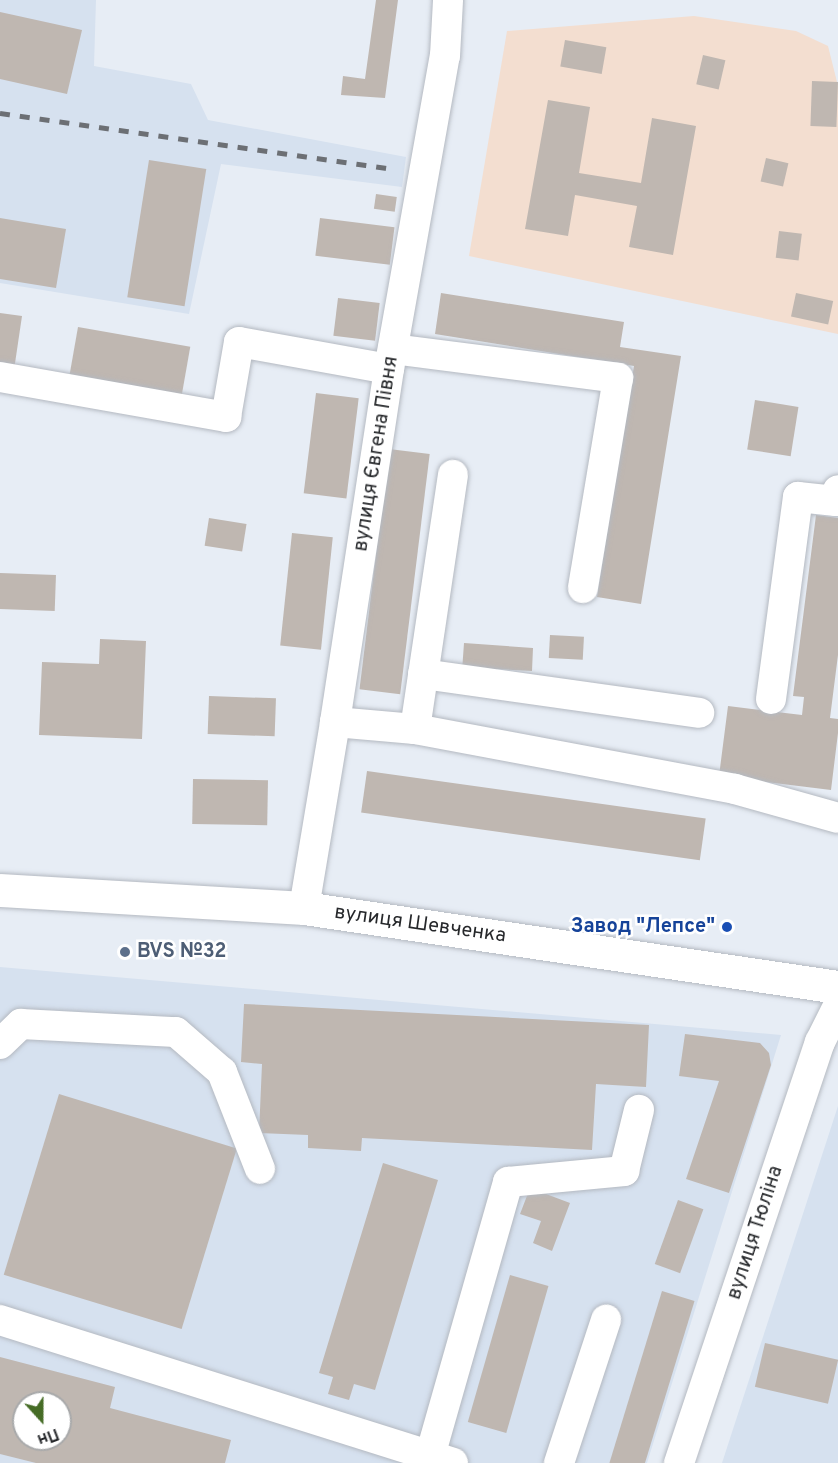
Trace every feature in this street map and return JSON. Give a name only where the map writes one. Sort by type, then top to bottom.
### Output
[{"type":"main road","name":"вулиця Шевченка","points":[[0,890],[304,908],[838,987]]},
{"type":"street","name":"вулиця Євгена Півня","points":[[304,908],[391,359],[445,56],[448,0]]},
{"type":"street","points":[[0,377],[226,417],[239,342],[391,359],[618,378],[583,588]]},
{"type":"street","points":[[415,729],[453,475]]},
{"type":"street","points":[[771,699],[798,497],[836,501],[838,490]]},
{"type":"street","points":[[423,674],[699,713]]},
{"type":"street","points":[[335,722],[415,729],[735,789],[838,818]]},
{"type":"street","name":"вулиця Тюліна","points":[[679,1463],[820,1042],[838,1006]]},
{"type":"street","points":[[0,1044],[21,1024],[176,1032],[222,1072],[260,1169]]},
{"type":"street","points":[[0,1320],[441,1459],[508,1182],[624,1171],[639,1110]]},
{"type":"street","points":[[559,1463],[606,1320]]},
{"type":"shaded area","points":[[0,0],[96,0],[94,66],[191,84],[208,120],[406,157],[402,187],[221,164],[189,314],[0,283]]},
{"type":"shaded area","points":[[694,16],[796,31],[828,46],[838,86],[838,334],[469,256],[507,31]]},
{"type":"shaded area","points":[[0,967],[781,1035],[647,1463],[0,1463]]},
{"type":"shaded area","points":[[838,1106],[838,1463],[722,1463]]},
{"type":"building","points":[[376,0],[398,0],[385,98],[341,95],[343,76],[365,79]]},
{"type":"building","points":[[0,12],[82,30],[67,94],[0,79]]},
{"type":"building","points":[[565,40],[606,47],[602,74],[560,67]]},
{"type":"building","points":[[703,55],[725,60],[719,89],[696,84]]},
{"type":"building","points":[[812,81],[838,82],[836,127],[810,126]]},
{"type":"building","points":[[548,100],[590,107],[579,173],[641,183],[652,118],[696,126],[673,255],[629,247],[637,206],[575,195],[568,236],[525,229]]},
{"type":"building","points":[[766,158],[788,163],[783,187],[761,181]]},
{"type":"building","points":[[149,160],[206,169],[185,306],[127,297]]},
{"type":"building","points":[[376,194],[397,197],[395,212],[374,209]]},
{"type":"building","points":[[0,218],[66,229],[56,288],[0,279]]},
{"type":"building","points":[[320,218],[394,227],[390,265],[315,256]]},
{"type":"building","points":[[779,231],[802,234],[799,261],[776,258]]},
{"type":"building","points":[[441,293],[624,322],[620,347],[681,356],[641,604],[597,597],[634,366],[435,334]]},
{"type":"building","points":[[796,293],[833,301],[828,324],[791,316]]},
{"type":"building","points":[[338,298],[380,303],[375,341],[333,336]]},
{"type":"building","points":[[0,313],[22,316],[14,370],[0,368]]},
{"type":"building","points":[[78,327],[190,347],[181,401],[68,381]]},
{"type":"building","points":[[316,393],[359,398],[346,498],[304,493]]},
{"type":"building","points":[[755,400],[798,407],[791,456],[747,449]]},
{"type":"building","points":[[389,449],[430,454],[400,694],[360,689]]},
{"type":"building","points":[[816,515],[838,518],[838,655],[830,718],[838,719],[838,733],[831,790],[719,776],[728,706],[802,715],[804,697],[793,696]]},
{"type":"building","points":[[209,518],[247,524],[242,552],[205,546]]},
{"type":"building","points":[[292,533],[333,537],[321,650],[280,645]]},
{"type":"building","points":[[0,573],[56,575],[55,611],[0,609]]},
{"type":"building","points":[[550,635],[584,637],[583,660],[549,658]]},
{"type":"building","points":[[100,639],[146,641],[142,739],[39,735],[42,662],[99,664]]},
{"type":"building","points":[[464,643],[533,648],[532,671],[497,669],[497,674],[462,671]]},
{"type":"building","points":[[209,696],[276,698],[275,736],[208,734]]},
{"type":"building","points":[[367,771],[706,819],[700,860],[361,813]]},
{"type":"building","points":[[193,779],[268,780],[267,825],[192,824]]},
{"type":"building","points":[[244,1004],[649,1025],[646,1087],[596,1084],[592,1150],[362,1138],[361,1151],[308,1148],[308,1135],[259,1133],[262,1064],[241,1062]]},
{"type":"building","points":[[685,1034],[760,1043],[769,1053],[771,1065],[729,1193],[686,1179],[719,1081],[679,1076]]},
{"type":"building","points":[[59,1094],[237,1148],[182,1329],[4,1275]]},
{"type":"building","points":[[383,1163],[438,1180],[375,1390],[354,1384],[349,1400],[328,1394],[333,1377],[319,1373]]},
{"type":"building","points":[[530,1188],[570,1203],[552,1251],[533,1243],[541,1221],[520,1214]]},
{"type":"building","points":[[678,1200],[703,1209],[680,1273],[655,1264]]},
{"type":"building","points":[[510,1275],[548,1286],[506,1433],[468,1422]]},
{"type":"building","points":[[662,1291],[695,1301],[645,1463],[609,1463]]},
{"type":"building","points":[[765,1343],[838,1360],[828,1404],[755,1387]]},
{"type":"building","points":[[0,1357],[115,1387],[110,1408],[231,1440],[225,1463],[36,1463],[0,1454]]},
{"type":"railway","points":[[0,113],[392,169]]},
{"type":"place","name":"Завод \"Лепсе\"","points":[[727,927]]},
{"type":"place","name":"BVS №32","points":[[125,952]]}]
